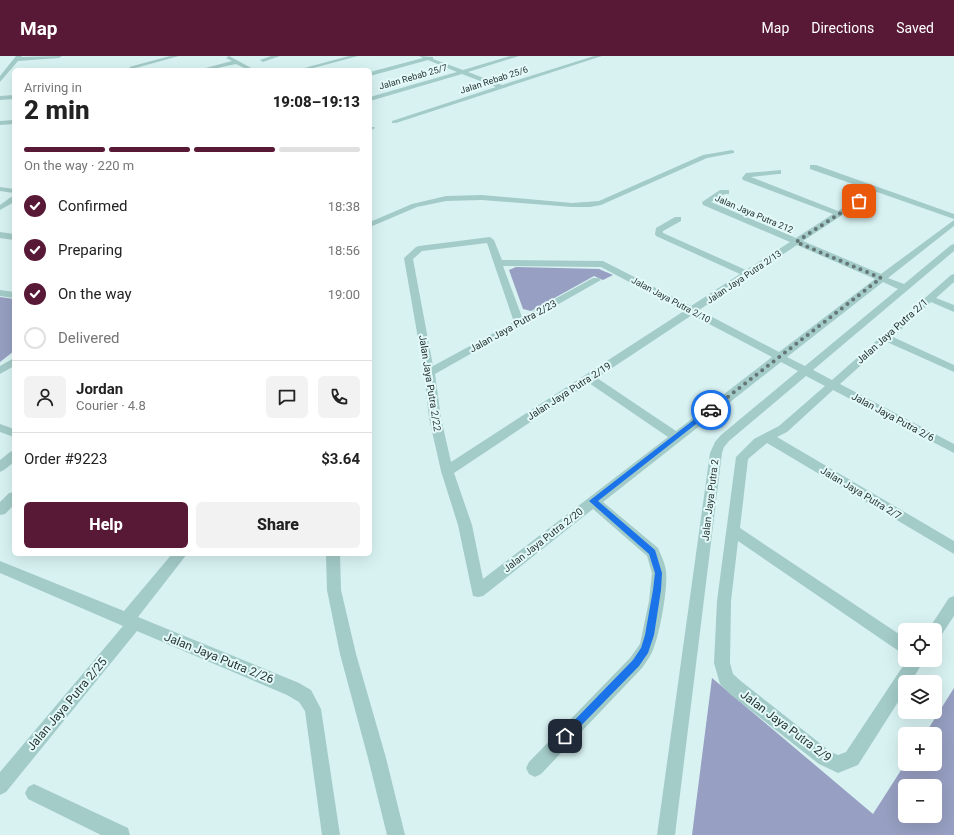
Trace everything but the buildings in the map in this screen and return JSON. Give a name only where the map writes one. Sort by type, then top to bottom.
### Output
[{"type":"street","points":[[3,79],[18,58],[59,56]]},
{"type":"street","points":[[132,67],[176,56]]},
{"type":"street","points":[[225,56],[248,68]]},
{"type":"street","points":[[263,60],[277,56]]},
{"type":"street","points":[[308,68],[355,56]]},
{"type":"street","points":[[422,56],[501,87]]},
{"type":"street","points":[[372,73],[438,56]]},
{"type":"street","name":"Jalan Rebab 25/7","points":[[372,98],[516,56]]},
{"type":"street","name":"Jalan Rebab 25/6","points":[[394,122],[599,56]]},
{"type":"street","points":[[210,68],[236,62]]},
{"type":"street","points":[[0,98],[12,98]]},
{"type":"street","points":[[0,123],[12,122]]},
{"type":"street","points":[[372,223],[430,201],[456,198],[572,205],[590,205],[601,203],[705,156],[732,152]]},
{"type":"street","points":[[813,167],[877,189],[953,218]]},
{"type":"street","points":[[778,172],[749,175],[746,178],[839,214]]},
{"type":"street","points":[[0,189],[12,191]]},
{"type":"street","name":"Jalan Jaya Putra 2/13","points":[[691,311],[877,189]]},
{"type":"street","name":"Jalan Jaya Putra 212","points":[[726,192],[723,192],[706,202],[706,204],[905,288]]},
{"type":"street","points":[[0,208],[12,200]]},
{"type":"street","name":"Jalan Jaya Putra 2/20","points":[[478,591],[881,278],[953,218]]},
{"type":"street","points":[[678,219],[659,230],[659,234],[747,274]]},
{"type":"street","points":[[0,235],[12,237]]},
{"type":"street","name":"Jalan Jaya Putra 2/22","points":[[478,591],[465,526],[447,472],[435,418],[430,373],[408,258],[419,249],[490,240],[498,263]]},
{"type":"street","name":"Jalan Jaya Putra 2","points":[[666,835],[716,453],[719,445],[725,438],[954,248]]},
{"type":"street","points":[[498,263],[520,323]]},
{"type":"street","name":"Jalan Jaya Putra 2/10","points":[[498,263],[603,264],[831,385]]},
{"type":"street","name":"Jalan Jaya Putra 2/1","points":[[726,678],[722,663],[724,601],[742,457],[758,442],[783,428],[954,277]]},
{"type":"street","name":"Jalan Jaya Putra 2/23","points":[[430,373],[596,280]]},
{"type":"street","points":[[0,293],[12,295]]},
{"type":"street","points":[[929,298],[954,309]]},
{"type":"street","name":"Jalan Jaya Putra 2/19","points":[[447,472],[691,311]]},
{"type":"street","points":[[885,337],[954,369]]},
{"type":"street","points":[[0,371],[12,362]]},
{"type":"street","points":[[588,378],[677,437]]},
{"type":"street","name":"Jalan Jaya Putra 2/6","points":[[831,385],[954,449]]},
{"type":"street","points":[[0,428],[12,432]]},
{"type":"street","name":"Jalan Jaya Putra 2/7","points":[[767,437],[954,548]]},
{"type":"street","points":[[0,466],[12,457]]},
{"type":"street","points":[[0,510],[12,499]]},
{"type":"street","points":[[535,768],[636,663],[645,650],[649,635],[659,573],[653,552],[593,501]]},
{"type":"street","points":[[733,530],[898,643]]},
{"type":"street","name":"Jalan Jaya Putra 2/25","points":[[0,786],[130,622],[179,556]]},
{"type":"street","points":[[332,556],[334,590],[348,654],[377,758],[396,835]]},
{"type":"street","name":"Jalan Jaya Putra 2/26","points":[[0,567],[293,689],[305,696],[313,709],[331,835]]},
{"type":"street","points":[[941,623],[954,603]]},
{"type":"street","name":"Jalan Jaya Putra 2/9","points":[[726,678],[736,688],[825,758],[838,764],[852,759],[911,667]]},
{"type":"street","points":[[34,793],[121,835]]},
{"type":"shaded area","points":[[516,267],[599,269],[613,275],[603,280],[594,276],[531,311],[523,309],[509,270]]},
{"type":"shaded area","points":[[0,297],[12,299],[12,353],[0,362]]},
{"type":"shaded area","points":[[712,678],[873,814],[901,771],[942,771],[942,727],[929,727],[934,719],[942,719],[942,707],[954,688],[954,835],[692,835]]},
{"type":"way so far","points":[[711,410],[881,278],[796,242],[859,201]]},
{"type":"route","points":[[565,736],[636,663],[645,650],[657,590],[659,573],[653,552],[593,501],[711,410]]}]
